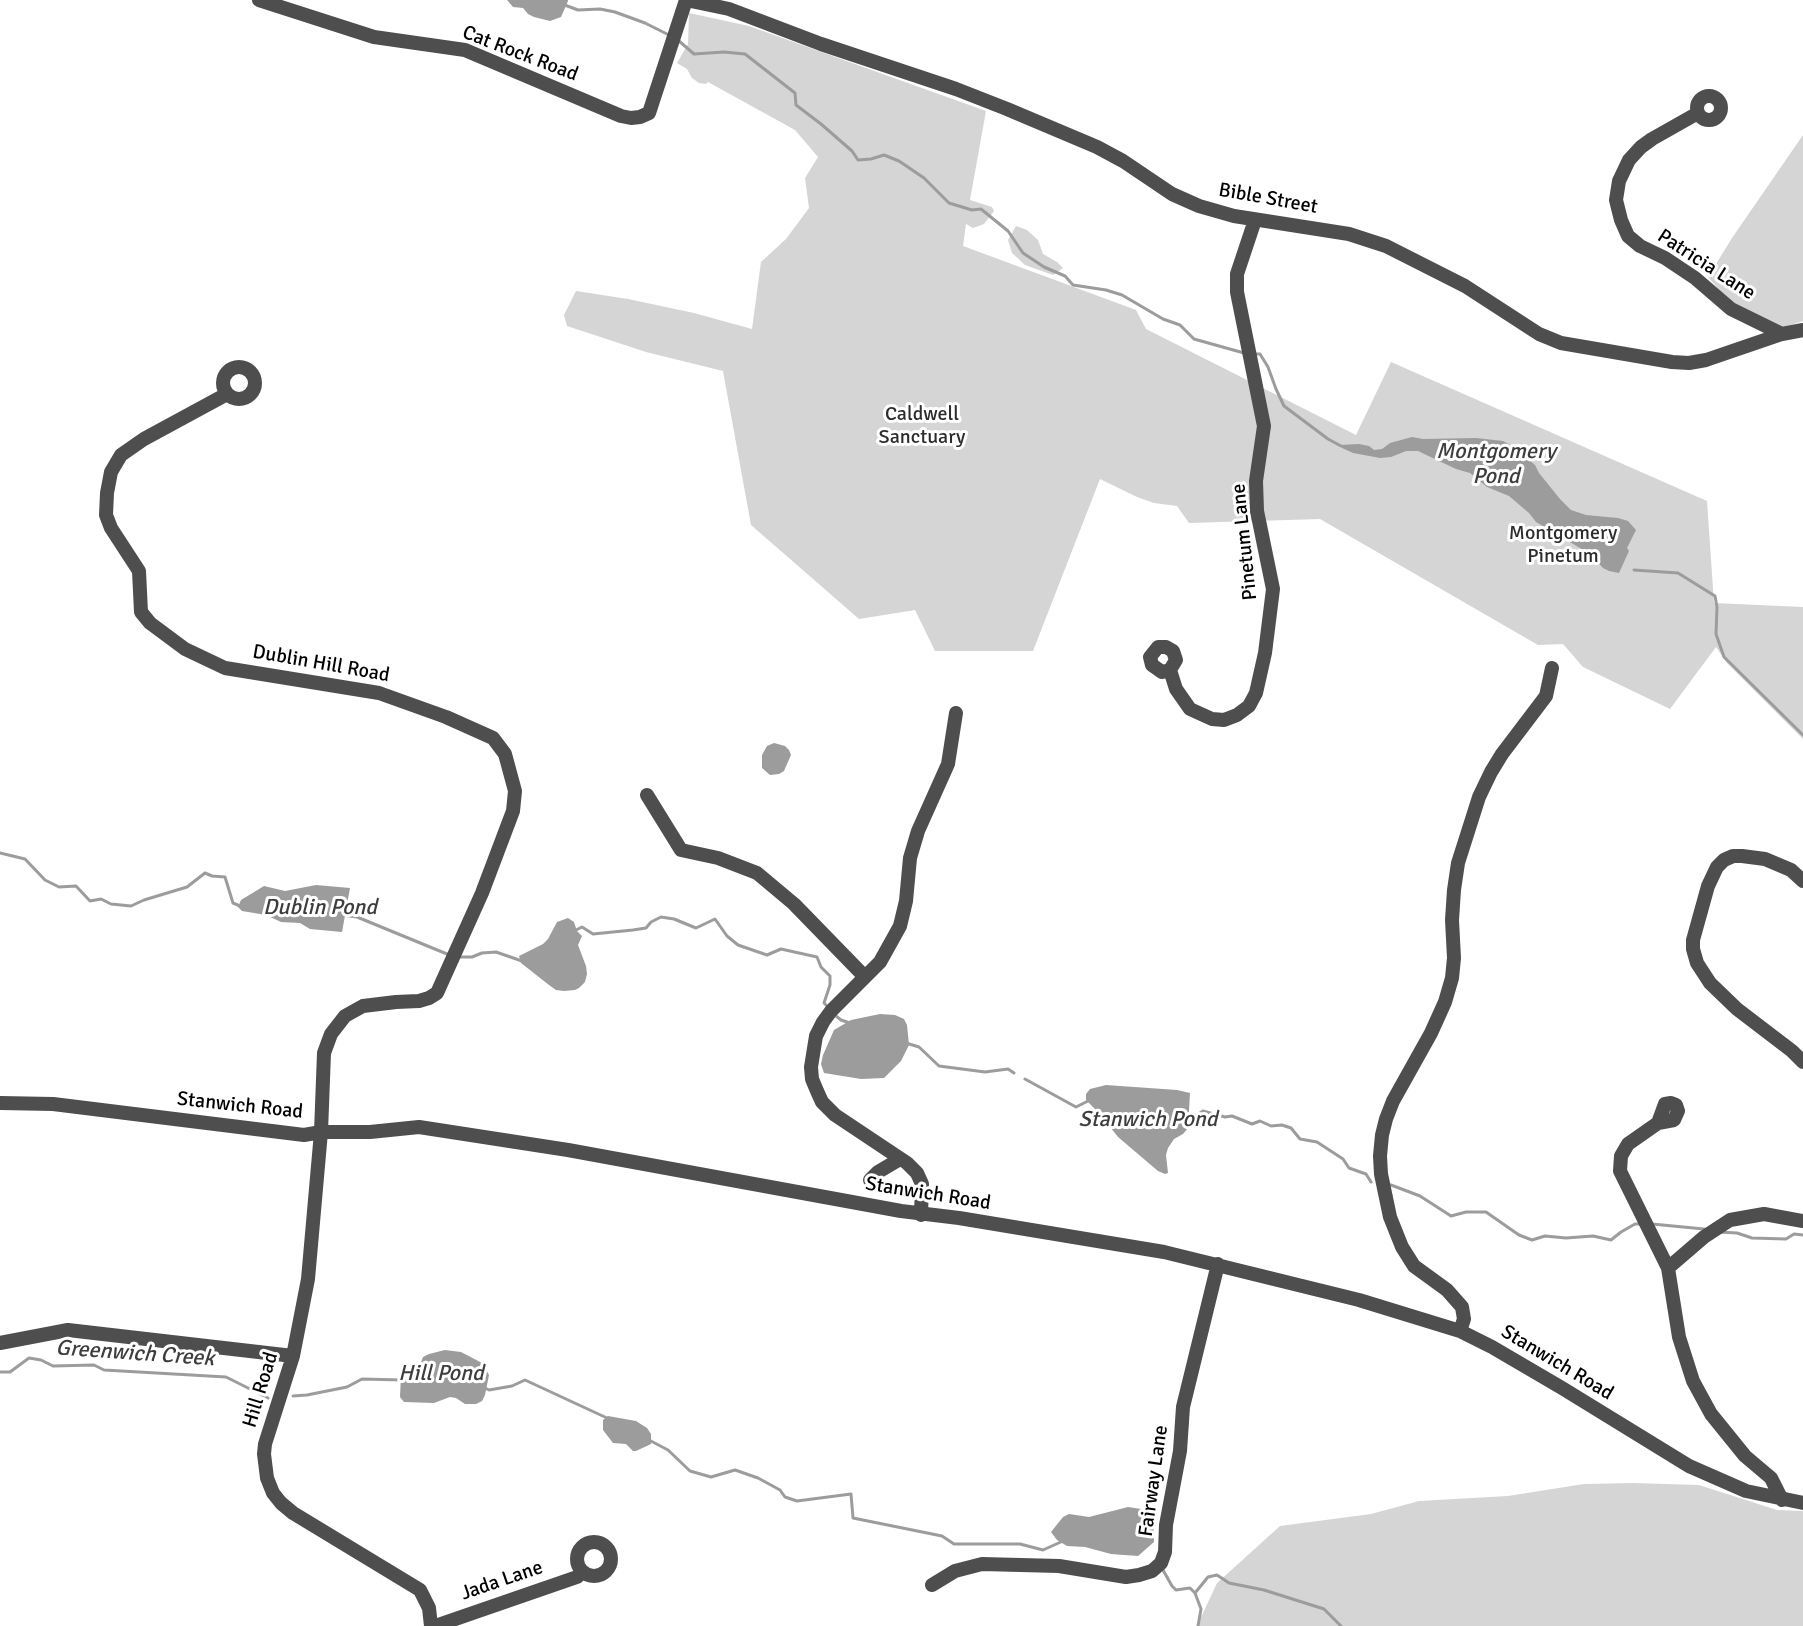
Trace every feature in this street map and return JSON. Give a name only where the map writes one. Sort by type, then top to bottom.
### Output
[{"type":"street","name":"Cat Rock Road","points":[[259,0],[374,37],[465,50],[631,118],[649,113],[686,0]]},
{"type":"street","name":"Bible Street","points":[[686,0],[729,9],[978,98],[1097,147],[1184,200],[1222,213],[1338,232],[1386,246],[1465,286],[1539,334],[1561,343],[1689,363],[1803,330]]},
{"type":"street","name":"Patricia Lane","points":[[1698,113],[1652,139],[1629,160],[1619,181],[1616,200],[1621,220],[1628,236],[1640,246],[1695,278],[1731,309],[1782,334]]},
{"type":"street","name":"Pinetum Lane","points":[[1170,670],[1176,689],[1190,709],[1212,719],[1224,720],[1249,706],[1258,686],[1265,653],[1273,589],[1257,511],[1256,481],[1264,426],[1237,292],[1237,274],[1255,220]]},
{"type":"street","name":"Dublin Hill Road","points":[[227,394],[144,439],[121,455],[111,472],[106,515],[139,571],[141,612],[150,623],[185,649],[225,668],[379,693],[493,738],[505,754],[515,791],[513,811],[482,893],[437,993],[419,1001],[363,1006],[345,1016],[331,1034],[324,1053],[321,1132]]},
{"type":"street","points":[[1460,1331],[1464,1319],[1462,1307],[1447,1290],[1414,1266],[1402,1247],[1390,1217],[1381,1174],[1382,1135],[1393,1101],[1431,1033],[1452,978],[1452,920],[1458,863],[1479,797],[1502,754],[1546,696],[1552,668]]},
{"type":"street","points":[[921,1215],[922,1184],[917,1173],[835,1115],[822,1102],[812,1079],[812,1053],[823,1022],[880,962],[900,926],[910,858],[918,831],[948,764],[956,713]]},
{"type":"street","points":[[647,795],[681,850],[718,858],[757,873],[794,904],[865,977]]},
{"type":"street","points":[[1803,881],[1791,870],[1765,859],[1733,856],[1724,860],[1708,886],[1693,949],[1702,973],[1721,995],[1803,1062]]},
{"type":"street","name":"Stanwich Road","points":[[0,1103],[53,1104],[304,1135],[419,1127],[594,1154],[921,1215],[959,1218],[1114,1243],[1218,1264],[1373,1304],[1460,1331],[1562,1388],[1689,1466],[1746,1491],[1803,1503]]},
{"type":"street","points":[[1658,1123],[1623,1150],[1620,1171],[1668,1268],[1679,1337],[1693,1381],[1711,1414],[1745,1456],[1771,1478],[1782,1500]]},
{"type":"street","name":"Hill Road","points":[[321,1132],[308,1279],[293,1356],[265,1444],[267,1478],[273,1493],[293,1513],[420,1590],[433,1626]]},
{"type":"street","points":[[870,1180],[900,1159]]},
{"type":"street","points":[[1668,1268],[1704,1237],[1730,1220],[1764,1214],[1803,1221]]},
{"type":"street","name":"Fairway Lane","points":[[932,1585],[955,1571],[982,1564],[1059,1566],[1126,1577],[1152,1571],[1161,1563],[1180,1451],[1183,1407],[1218,1264]]},
{"type":"street","points":[[0,1343],[68,1330],[293,1356]]},
{"type":"street","name":"Jada Lane","points":[[433,1626],[577,1577],[582,1572]]},
{"type":"green space","name":"Caldwell Sanctuary","points":[[689,13],[749,26],[986,111],[970,200],[992,207],[994,211],[984,224],[973,228],[966,224],[963,246],[1136,310],[1146,329],[1356,435],[1391,362],[1707,501],[1714,603],[1803,607],[1803,739],[1727,663],[1716,647],[1670,709],[1583,667],[1563,644],[1538,645],[1320,519],[1189,523],[1177,506],[1154,503],[1100,479],[1033,651],[935,651],[915,610],[859,619],[751,525],[723,371],[646,352],[567,326],[564,315],[576,291],[694,313],[752,329],[761,262],[786,239],[809,208],[805,178],[818,157],[795,130],[708,82],[699,83],[677,63],[688,44]]},
{"type":"green space","points":[[1803,135],[1803,321],[1773,331],[1728,300],[1708,277]]},
{"type":"green space","points":[[1016,226],[1027,230],[1038,240],[1043,254],[1063,268],[1053,275],[1025,265],[1012,253],[1008,240]]},
{"type":"green space","points":[[1584,1484],[1699,1485],[1777,1510],[1803,1511],[1803,1626],[1197,1626],[1217,1583],[1280,1526],[1371,1514],[1419,1501],[1508,1496]]},
{"type":"water","points":[[507,0],[568,1],[561,17],[550,21],[534,17],[523,8],[513,7]]},
{"type":"water","name":"Montgomery Pond","points":[[1412,437],[1503,441],[1535,465],[1571,510],[1628,521],[1636,530],[1619,573],[1603,568],[1590,554],[1536,522],[1509,496],[1487,487],[1470,473],[1418,451],[1380,458],[1353,453],[1340,445],[1359,444],[1374,450]]},
{"type":"water","points":[[774,743],[785,746],[791,755],[784,771],[770,775],[762,768],[762,755],[767,746]]},
{"type":"water","name":"Dublin Pond","points":[[316,885],[350,888],[342,932],[310,929],[300,923],[281,922],[266,915],[242,911],[238,907],[241,900],[264,886],[285,891]]},
{"type":"water","points":[[568,918],[582,936],[578,945],[587,974],[579,988],[564,991],[549,985],[521,963],[519,956],[543,944],[557,922]]},
{"type":"water","points":[[880,1014],[895,1015],[904,1019],[907,1025],[909,1045],[901,1061],[884,1078],[861,1079],[824,1073],[821,1064],[823,1055],[834,1030],[851,1020]]},
{"type":"water","name":"Stanwich Pond","points":[[1106,1085],[1190,1093],[1188,1128],[1168,1148],[1168,1173],[1158,1171],[1118,1137],[1086,1100],[1090,1089]]},
{"type":"water","name":"Hill Pond","points":[[445,1350],[461,1352],[482,1363],[489,1375],[482,1401],[465,1404],[450,1397],[434,1403],[404,1402],[400,1397],[401,1374],[408,1371],[417,1373],[423,1357]]},
{"type":"water","points":[[608,1416],[636,1421],[647,1428],[651,1434],[651,1444],[633,1451],[626,1444],[613,1443],[603,1430],[603,1420]]},
{"type":"water","points":[[1128,1507],[1141,1509],[1153,1521],[1154,1542],[1138,1556],[1067,1546],[1051,1532],[1069,1514],[1089,1517]]},
{"type":"waterway","points":[[562,4],[578,10],[615,12],[669,35]]},
{"type":"waterway","points":[[679,41],[694,54],[745,54],[795,93],[796,105],[852,151],[858,160],[884,155],[899,161],[924,178],[949,203],[972,210],[981,209],[1008,231],[1023,253],[1065,276],[1073,285],[1122,295],[1163,319],[1180,325],[1194,339],[1244,353]]},
{"type":"waterway","points":[[1255,354],[1260,354],[1268,367],[1284,406],[1341,446]]},
{"type":"waterway","points":[[1634,570],[1678,573],[1715,596],[1716,634],[1724,657],[1803,735]]},
{"type":"waterway","points":[[0,853],[25,859],[45,880],[59,887],[76,886],[90,901],[101,899],[111,904],[131,906],[187,887],[205,873],[225,877],[233,903],[240,906]]},
{"type":"waterway","points":[[342,915],[357,917],[447,954]]},
{"type":"waterway","points":[[576,930],[582,927],[593,934],[633,930],[646,928],[661,917],[696,928],[715,919],[738,945],[767,955],[781,949],[817,957],[830,976],[826,1005]]},
{"type":"waterway","points":[[460,957],[496,952],[522,961]]},
{"type":"waterway","points":[[836,1016],[850,1023]]},
{"type":"waterway","points":[[906,1043],[919,1047],[939,1066],[985,1072],[1008,1069],[1014,1073]]},
{"type":"waterway","points":[[1025,1079],[1076,1107],[1088,1101]]},
{"type":"waterway","points":[[1186,1113],[1197,1115],[1203,1111],[1232,1116],[1252,1124],[1260,1121],[1271,1126],[1291,1128],[1300,1139],[1317,1142],[1343,1159],[1349,1168],[1366,1174],[1371,1182]]},
{"type":"waterway","points":[[1391,1185],[1420,1196],[1451,1216],[1486,1212],[1519,1235],[1532,1240],[1545,1236],[1593,1236],[1611,1240],[1635,1224],[1640,1224]]},
{"type":"waterway","points":[[1652,1224],[1704,1229]]},
{"type":"waterway","points":[[1719,1232],[1752,1238],[1786,1239],[1794,1234],[1803,1235]]},
{"type":"waterway","name":"Greenwich Creek","points":[[0,1372],[10,1372],[29,1358],[53,1366],[94,1365],[104,1370],[226,1377],[268,1398]]},
{"type":"waterway","name":"Greenwich Creek","points":[[293,1396],[347,1387],[362,1379],[402,1380]]},
{"type":"waterway","name":"Greenwich Creek","points":[[485,1388],[512,1386],[525,1380],[607,1418]]},
{"type":"waterway","name":"Greenwich Creek","points":[[649,1440],[668,1450],[690,1471],[711,1477],[735,1470],[758,1478],[780,1490],[785,1497],[797,1501],[851,1494],[853,1518],[942,1536],[954,1544],[1020,1544],[1043,1550],[1063,1541]]},
{"type":"waterway","name":"Greenwich Creek","points":[[1163,1570],[1176,1590],[1190,1588],[1195,1593]]},
{"type":"waterway","name":"Greenwich Creek","points":[[1195,1593],[1208,1577],[1217,1575],[1229,1583],[1264,1590],[1324,1609],[1341,1626]]},
{"type":"waterway","points":[[1195,1593],[1201,1609],[1198,1626]]},
{"type":"park label","name":"Montgomery Pinetum","points":[[1563,546]]}]
